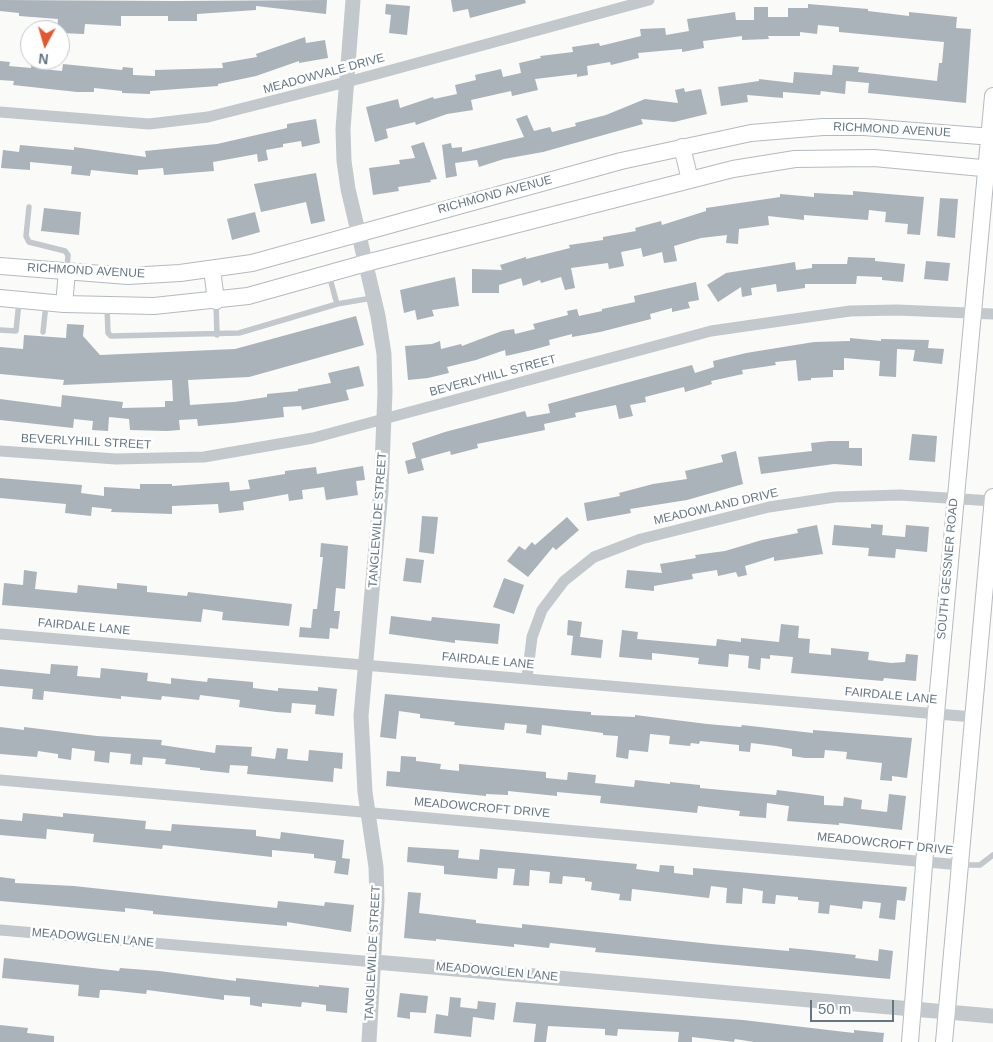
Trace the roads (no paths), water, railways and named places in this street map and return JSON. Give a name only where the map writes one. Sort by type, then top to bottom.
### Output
[{"type":"main road","name":"SOUTH GESSNER ROAD","points":[[910,1042],[955,497],[972,312],[990,168],[993,96]]},
{"type":"main road","name":"RICHMOND AVENUE","points":[[0,266],[136,276],[212,270],[252,263],[621,161],[751,133],[823,126],[864,127],[991,137]]},
{"type":"main road","points":[[682,147],[690,180]]},
{"type":"main road","points":[[0,298],[64,304],[154,306],[216,301],[248,296],[366,262],[733,169],[795,159],[874,158],[990,168]]},
{"type":"main road","points":[[212,270],[216,301]]},
{"type":"main road","points":[[64,304],[67,272]]},
{"type":"main road","points":[[944,1042],[973,716],[984,636],[993,497]]},
{"type":"street","name":"TANGLEWILDE STREET","points":[[353,0],[343,129],[344,161],[348,189],[374,298],[384,354],[385,420],[381,490],[361,716],[362,759],[376,867],[375,962],[369,1042]]},
{"type":"street","name":"MEADOWVALE DRIVE","points":[[0,112],[149,124],[228,113],[649,0]]},
{"type":"street","name":"BEVERLYHILL STREET","points":[[0,451],[116,459],[204,457],[282,445],[385,420],[711,331],[850,311],[972,312],[993,314]]},
{"type":"street","name":"MEADOWLAND DRIVE","points":[[527,678],[532,637],[542,610],[564,581],[594,557],[641,539],[769,507],[835,497],[900,495],[955,497],[993,501]]},
{"type":"street","name":"FAIRDALE LANE","points":[[0,634],[973,716]]},
{"type":"street","name":"MEADOWCROFT DRIVE","points":[[0,780],[924,860],[961,865]]},
{"type":"street","name":"MEADOWGLEN LANE","points":[[0,930],[993,1016]]},
{"type":"lane","points":[[29,207],[26,236],[29,242],[65,251],[68,255],[67,272]]},
{"type":"lane","points":[[328,273],[337,304]]},
{"type":"lane","points":[[107,306],[108,333],[111,336],[217,334],[239,333],[337,304],[374,298]]},
{"type":"lane","points":[[0,330],[16,331],[19,300]]},
{"type":"lane","points":[[216,301],[217,334]]},
{"type":"lane","points":[[43,332],[46,302]]},
{"type":"lane","points":[[961,865],[980,865],[993,855]]}]
